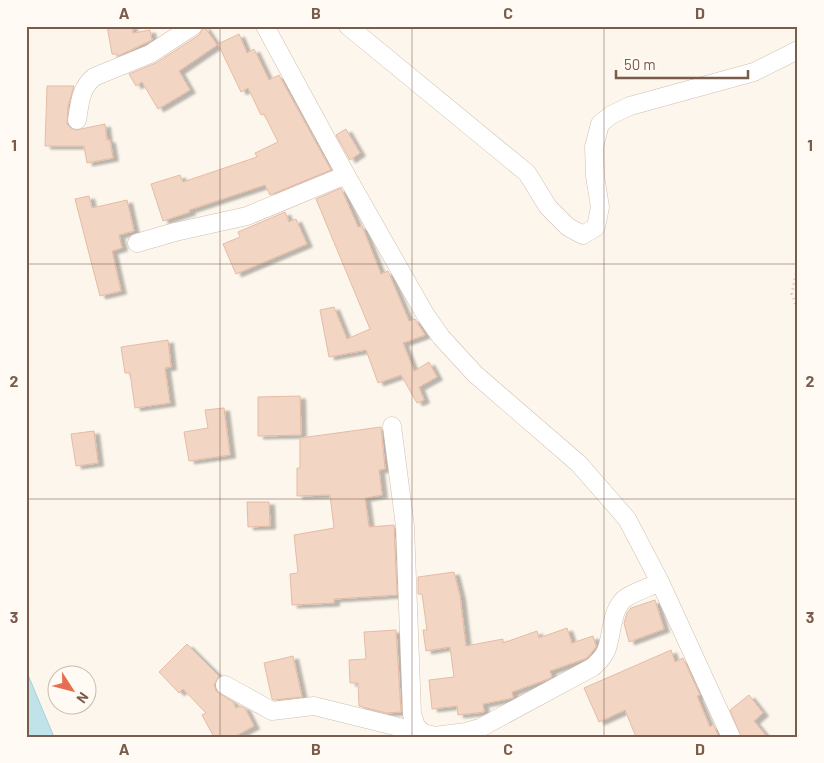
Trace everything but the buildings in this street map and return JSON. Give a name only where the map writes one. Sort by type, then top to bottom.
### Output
[{"type":"street","points":[[77,120],[81,92],[86,83],[94,77],[150,54],[193,26]]},
{"type":"street","points":[[265,26],[346,175],[425,314],[442,338],[475,374],[579,464],[606,492],[627,519],[660,582],[731,737]]},
{"type":"street","points":[[348,26],[527,173],[548,207],[568,227],[583,235],[596,227],[600,207],[595,176],[594,147],[600,124],[611,115],[630,106],[754,72],[798,50]]},
{"type":"street","points":[[138,243],[175,232],[247,216],[346,175]]},
{"type":"street","points":[[392,426],[405,526],[412,714],[416,726],[423,733]]},
{"type":"street","points":[[225,685],[272,711],[314,706],[435,736],[452,736],[480,728],[593,667],[606,650],[617,610],[622,602],[627,597],[660,582]]},
{"type":"path","points":[[798,264],[792,294],[798,311]]},
{"type":"water","points":[[26,670],[54,737],[26,737]]}]
